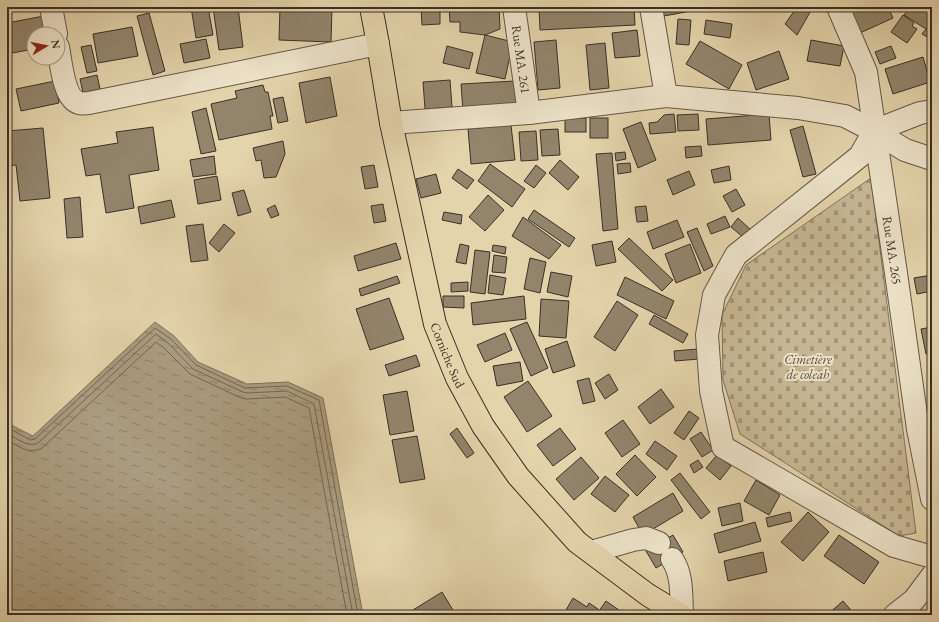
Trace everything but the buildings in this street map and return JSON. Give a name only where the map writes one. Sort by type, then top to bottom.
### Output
[{"type":"main road","name":"Corniche Sud","points":[[371,7],[391,123],[435,324],[457,378],[483,426],[518,476],[577,542],[648,595],[682,615]]},
{"type":"street","points":[[51,7],[55,26]]},
{"type":"street","name":"Rue MA. 261","points":[[514,7],[529,113]]},
{"type":"street","points":[[651,7],[666,96]]},
{"type":"street","name":"Rue MA. 265","points":[[838,7],[866,72],[896,273],[925,429],[932,499]]},
{"type":"street","points":[[62,66],[66,89],[72,99],[79,103],[88,103],[378,44]]},
{"type":"street","points":[[391,123],[529,113],[666,96],[798,108],[845,116],[874,131],[905,150],[932,159]]},
{"type":"street","points":[[932,111],[920,112],[874,131],[860,156],[736,255],[714,295],[707,336],[711,392],[723,447],[894,546],[932,557]]},
{"type":"street","points":[[591,552],[633,540],[646,538],[665,551],[678,568],[680,576],[682,615]]},
{"type":"street","points":[[895,615],[914,600],[932,576]]},
{"type":"green space","name":"Cimetière de coleah","points":[[871,178],[916,533],[899,536],[740,434],[723,380],[722,315],[746,265]]},
{"type":"water","points":[[155,322],[174,336],[198,362],[247,384],[288,382],[323,398],[363,615],[7,615],[7,423],[33,436]]}]
